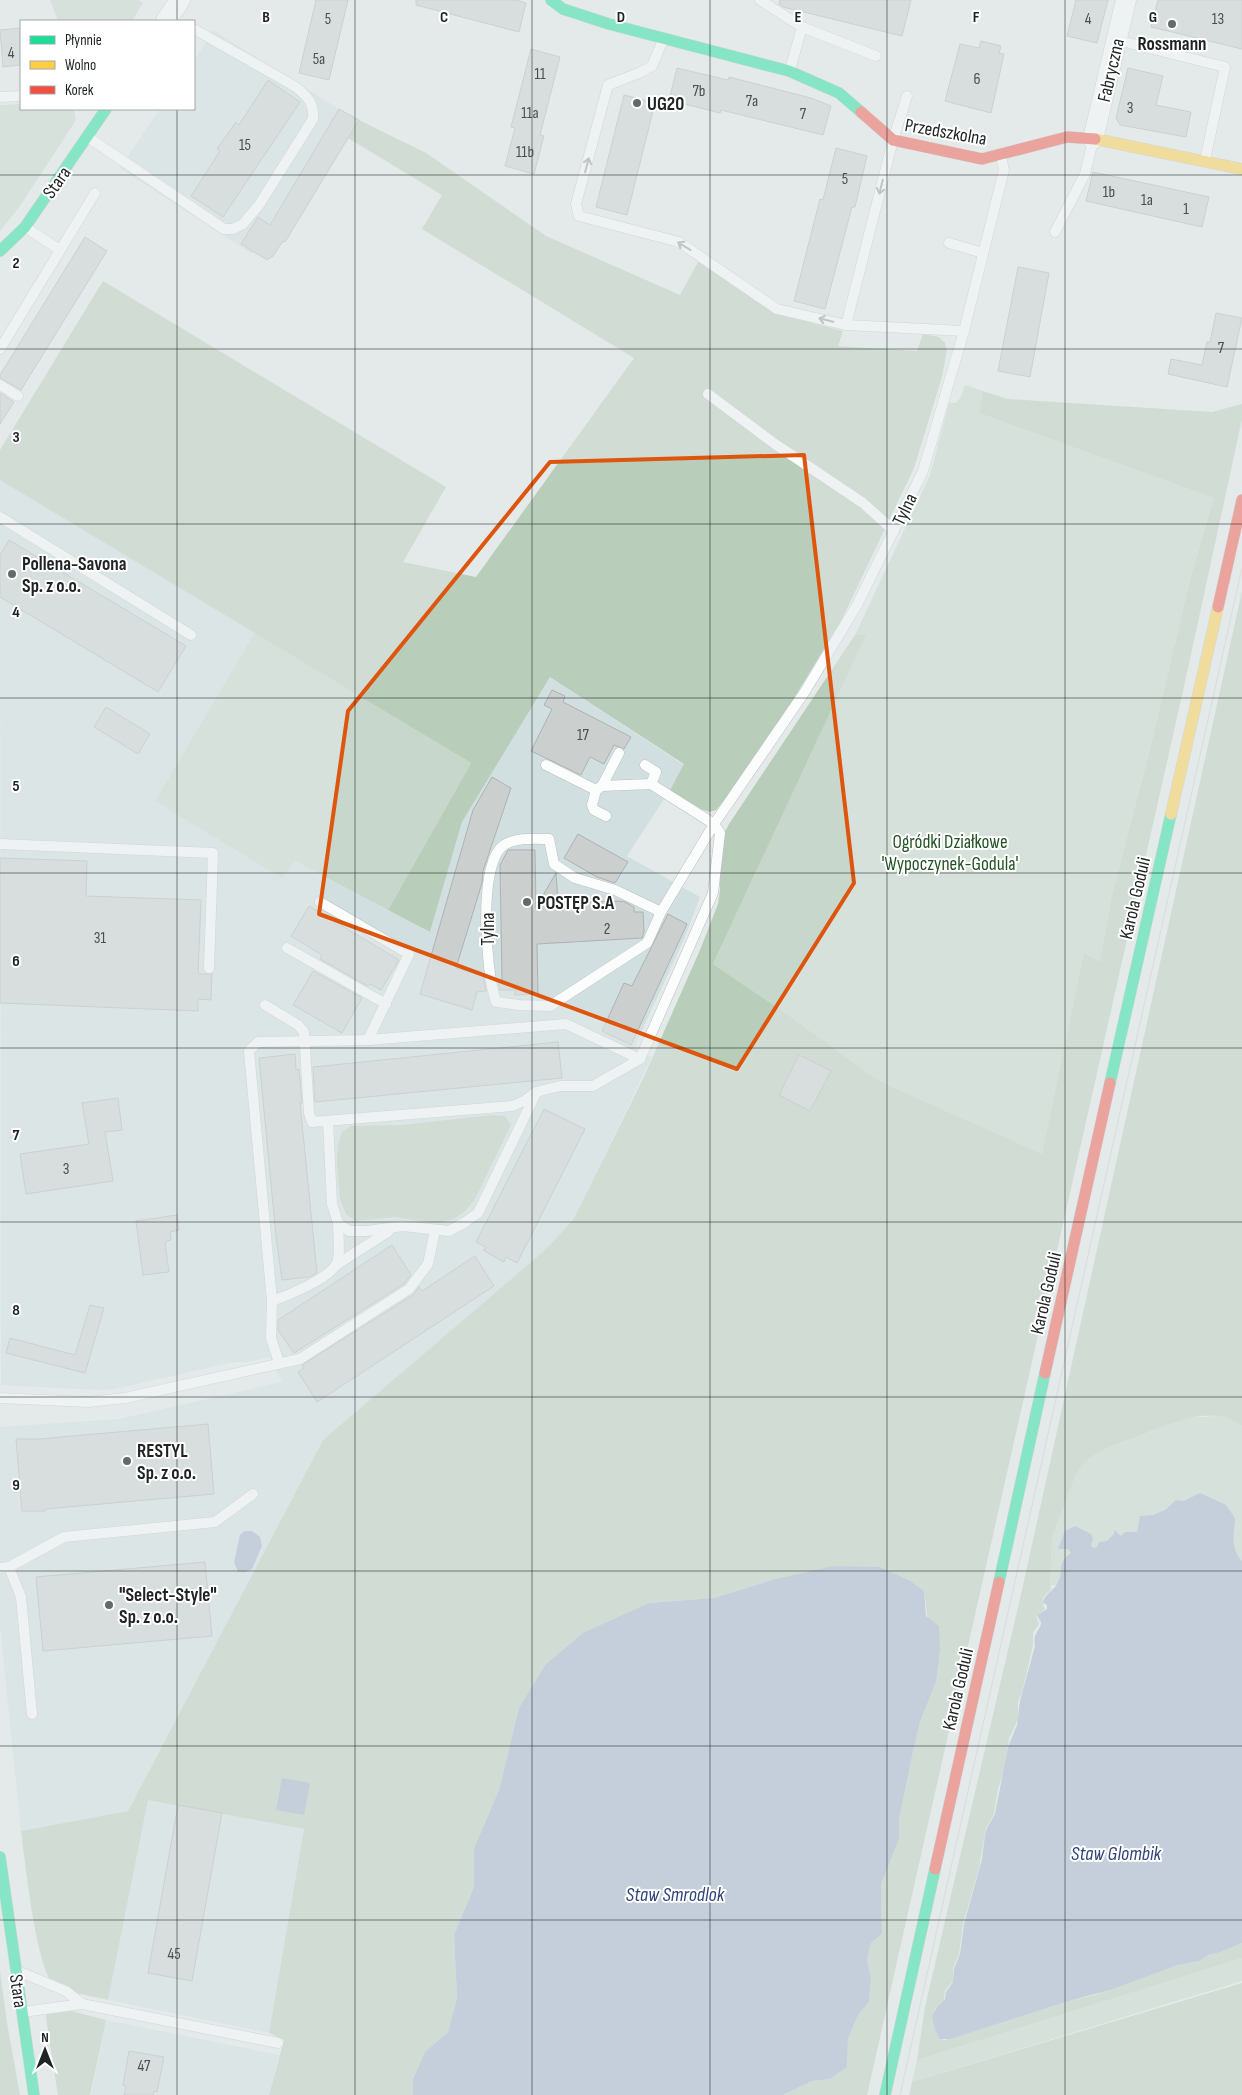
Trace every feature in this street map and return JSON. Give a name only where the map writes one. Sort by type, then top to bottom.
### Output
[{"type":"main road","name":"Przedszkolna","points":[[551,0],[563,9],[664,39],[789,71],[839,92],[893,140],[982,159],[1000,156],[1067,137],[1093,139],[1242,169]]},
{"type":"main road","name":"Stara","points":[[0,251],[25,227],[105,110]]},
{"type":"main road","name":"Karola Goduli","points":[[885,2095],[1108,1090],[1242,502]]},
{"type":"main road","name":"Stara","points":[[0,1857],[34,2095]]},
{"type":"street","name":"Fabryczna","points":[[1093,139],[1126,0]]},
{"type":"lane","points":[[760,0],[802,27],[876,56]]},
{"type":"lane","points":[[789,71],[802,27]]},
{"type":"lane","points":[[88,137],[224,229],[234,229],[243,224],[259,205],[313,119],[314,109],[310,98],[296,87],[195,30]]},
{"type":"lane","points":[[664,39],[652,66],[608,85],[576,204],[579,216],[679,242],[777,309],[846,325],[964,331]]},
{"type":"lane","points":[[1117,40],[1225,68],[1205,161]]},
{"type":"lane","points":[[0,97],[20,96]]},
{"type":"lane","points":[[846,325],[893,140],[907,96]]},
{"type":"lane","points":[[1055,232],[1085,174],[1093,139]]},
{"type":"lane","name":"Tylna","points":[[661,912],[615,890],[575,878],[554,864],[549,838],[518,840],[502,846],[491,866],[485,920],[485,940],[491,989],[496,1002],[550,1006],[647,943],[661,912],[714,824],[804,692],[848,621],[923,471],[964,331],[1004,170],[1000,156]]},
{"type":"lane","points":[[0,349],[95,193]]},
{"type":"lane","points":[[25,227],[60,250]]},
{"type":"lane","points":[[949,243],[983,254]]},
{"type":"lane","points":[[0,385],[18,396]]},
{"type":"lane","points":[[708,394],[775,444],[863,503],[894,531]]},
{"type":"lane","points":[[0,517],[191,635]]},
{"type":"lane","points":[[606,816],[594,810],[592,805],[599,788],[619,753]]},
{"type":"lane","points":[[644,764],[656,772],[651,784]]},
{"type":"lane","points":[[265,1004],[298,1025],[304,1032],[306,1041],[308,1113],[312,1122],[512,1106],[524,1101],[536,1092],[560,1086],[593,1086],[640,1059],[713,893],[720,833],[714,824],[651,784],[599,788],[546,765]]},
{"type":"lane","points":[[0,844],[213,853],[209,968]]},
{"type":"lane","points":[[320,902],[409,954],[368,1040]]},
{"type":"lane","points":[[287,948],[386,1004]]},
{"type":"lane","points":[[279,1363],[271,1338],[272,1301],[248,1051],[258,1042],[368,1040],[566,1024],[640,1059]]},
{"type":"lane","points":[[338,1223],[348,1231],[367,1231],[403,1226],[449,1231],[464,1223],[478,1213],[536,1092]]},
{"type":"lane","points":[[328,1121],[332,1204],[338,1223],[338,1258],[336,1266]]},
{"type":"lane","points":[[272,1301],[316,1282],[336,1266],[396,1227]]},
{"type":"lane","points":[[0,1398],[88,1402],[125,1398],[300,1359],[408,1289],[428,1264],[434,1230]]},
{"type":"lane","points":[[32,1714],[21,1597],[5,1568],[64,1537],[215,1522],[253,1494]]},
{"type":"lane","points":[[16,1970],[66,1991],[82,2004]]},
{"type":"lane","points":[[22,2012],[82,2004],[278,2043]]},
{"type":"highlighted area","points":[[804,455],[854,883],[737,1069],[319,914],[348,711],[550,462]]},
{"type":"shaded area","points":[[214,31],[339,109],[252,254],[120,168],[159,110],[195,110],[195,59]]},
{"type":"shaded area","points":[[0,480],[255,632],[155,801],[282,877],[295,861],[430,932],[462,822],[550,677],[684,765],[627,856],[700,897],[685,937],[634,1048],[652,1057],[573,1220],[545,1250],[323,1440],[128,1811],[21,1831],[0,1626],[0,1427],[119,1419],[282,1382],[270,1357],[248,1362],[233,1362],[115,1389],[99,1390],[1,1385]]},
{"type":"shaded area","points":[[148,1799],[304,1829],[269,2033],[108,2000]]},
{"type":"shaded area","points":[[106,2020],[279,2055],[269,2095],[91,2095]]},
{"type":"green space","points":[[50,0],[139,0],[143,3],[133,20],[58,20]]},
{"type":"green space","points":[[20,104],[20,110],[74,110],[76,120],[20,206],[0,231],[0,105]]},
{"type":"green space","points":[[359,120],[426,153],[546,236],[680,295],[699,260],[775,313],[843,331],[838,346],[917,351],[923,334],[939,337],[945,343],[947,350],[942,377],[914,468],[842,619],[785,713],[735,788],[716,810],[709,812],[701,809],[670,790],[684,764],[550,677],[462,822],[430,932],[388,910],[471,763],[0,480],[0,450],[103,281],[446,487],[403,562],[476,577],[634,358],[422,229],[442,195],[348,138]]},
{"type":"green space","name":"Ogródki Działkowe 'Wypoczynek-Godula'","points":[[965,385],[983,391],[979,413],[1214,498],[1191,576],[1152,741],[1112,895],[1100,963],[1084,954],[1042,1155],[892,1087],[872,1076],[784,1012],[713,964],[865,636],[855,635],[930,475],[949,403],[956,403],[961,397]]},
{"type":"green space","points":[[983,391],[1007,399],[1212,412],[1242,404],[1242,419],[1187,673],[867,2095],[783,2095],[812,2081],[830,2079],[847,2067],[848,2039],[858,2015],[869,2002],[871,1978],[867,1959],[871,1943],[882,1934],[881,1885],[899,1839],[899,1818],[920,1722],[936,1682],[924,1591],[772,1580],[714,1598],[649,1603],[519,1708],[499,1790],[474,1848],[474,1887],[454,1935],[457,1998],[448,2032],[425,2052],[413,2079],[413,2095],[269,2095],[284,2040],[269,2033],[304,1829],[148,1800],[108,2000],[60,1989],[49,1978],[37,1939],[32,1914],[21,1831],[128,1811],[323,1440],[545,1250],[573,1220],[643,1079],[700,950],[718,904],[721,839],[729,824],[855,635],[866,635],[713,964],[784,1012],[872,1076],[892,1087],[1042,1154],[1084,953],[1100,962],[1112,895],[1152,741],[1191,576],[1214,498],[979,413]]},
{"type":"green space","points":[[1242,591],[1242,1426],[1230,1419],[1218,1416],[1190,1418],[1105,1449],[1090,1458],[1077,1472],[1052,1537],[1051,1589],[1043,1600],[1045,1609],[1036,1616],[1039,1624],[1033,1633],[1033,1645],[1022,1693],[1018,1702],[1018,1719],[1009,1739],[994,1814],[986,1828],[979,1868],[963,1924],[959,1954],[953,1969],[953,1981],[945,1991],[944,1999],[934,2010],[932,2024],[940,2039],[945,2040],[1072,2000],[1095,1995],[1178,1965],[1198,1961],[1208,1955],[1242,1943],[1242,1958],[917,2060],[925,2007],[1022,1590]]},
{"type":"green space","points":[[255,632],[471,763],[388,910],[295,861],[282,878],[155,801]]},
{"type":"green space","points":[[492,1115],[505,1116],[511,1125],[475,1199],[465,1211],[454,1219],[436,1223],[394,1217],[356,1221],[346,1214],[340,1200],[337,1161],[338,1144],[342,1132],[351,1126],[402,1125]]},
{"type":"green space","points":[[1229,1417],[1242,1426],[1242,1662],[1208,1556],[1050,1586],[1052,1537],[1077,1472],[1084,1464],[1091,1457],[1108,1447],[1171,1422],[1188,1418]]},
{"type":"green space","points":[[1242,1958],[1242,1981],[912,2082],[917,2060]]},
{"type":"green space","points":[[0,1971],[7,2023],[20,2095],[0,2095]]},
{"type":"green space","points":[[1242,1983],[1242,2095],[909,2095],[912,2082]]},
{"type":"green space","points":[[64,2009],[106,2020],[90,2095],[58,2095],[46,2018],[47,2011]]},
{"type":"water","name":"Staw Glombik","points":[[1200,1493],[1226,1505],[1235,1518],[1234,1546],[1242,1561],[1242,1943],[1208,1955],[1199,1961],[1178,1965],[1110,1990],[1072,2000],[950,2039],[940,2039],[934,2027],[933,2013],[945,1999],[946,1992],[953,1982],[954,1969],[960,1954],[964,1924],[982,1859],[985,1835],[995,1814],[1008,1747],[1017,1725],[1020,1701],[1035,1646],[1034,1641],[1041,1624],[1037,1615],[1047,1609],[1047,1605],[1043,1603],[1044,1600],[1057,1584],[1062,1564],[1066,1556],[1071,1553],[1068,1549],[1058,1549],[1065,1531],[1075,1526],[1091,1534],[1093,1538],[1091,1546],[1094,1548],[1097,1547],[1099,1542],[1107,1541],[1114,1534],[1114,1530],[1121,1536],[1125,1532],[1137,1532],[1140,1516],[1153,1515],[1165,1510],[1176,1500],[1184,1501]]},
{"type":"water","points":[[245,1531],[252,1531],[260,1537],[262,1546],[252,1569],[238,1572],[234,1562],[240,1535]]},
{"type":"water","name":"Staw Smrodlok","points":[[833,1566],[880,1567],[910,1581],[924,1591],[926,1616],[939,1626],[940,1648],[936,1682],[920,1722],[913,1752],[899,1819],[899,1839],[881,1885],[882,1934],[871,1943],[867,1959],[871,1978],[869,2002],[858,2015],[848,2039],[847,2067],[830,2079],[812,2081],[783,2095],[413,2095],[413,2079],[425,2052],[448,2032],[457,1998],[454,1935],[474,1887],[474,1848],[499,1790],[519,1708],[546,1664],[583,1633],[649,1603],[714,1598],[772,1580]]},
{"type":"water","points":[[282,1778],[310,1783],[304,1815],[276,1810]]},
{"type":"building","points":[[316,0],[348,0],[329,80],[299,73]]},
{"type":"building","points":[[416,0],[516,0],[526,3],[519,32],[416,5]]},
{"type":"building","points":[[780,0],[911,0],[902,36],[783,7],[779,4]]},
{"type":"building","points":[[1076,0],[1108,0],[1097,43],[1067,36]]},
{"type":"building","points":[[1158,0],[1242,0],[1242,49],[1151,27]]},
{"type":"building","points":[[20,28],[20,65],[3,67],[0,30]]},
{"type":"building","points":[[981,41],[1001,46],[999,53],[1004,54],[991,113],[945,101],[960,44],[979,48]]},
{"type":"building","points":[[531,49],[560,57],[540,135],[544,136],[534,174],[505,166],[515,128],[511,127]]},
{"type":"building","points":[[677,68],[728,80],[729,77],[811,98],[831,106],[823,135],[721,110],[720,113],[669,100]]},
{"type":"building","points":[[1128,68],[1163,76],[1156,105],[1191,112],[1186,137],[1120,125],[1116,118]]},
{"type":"building","points":[[268,80],[300,102],[223,217],[191,196],[220,151],[217,149],[236,122],[239,125]]},
{"type":"building","points":[[624,95],[655,103],[627,215],[596,207]]},
{"type":"building","points":[[339,109],[359,120],[285,242],[283,241],[273,256],[267,260],[241,244],[258,217],[270,225]]},
{"type":"building","points":[[836,148],[867,156],[855,207],[852,207],[825,309],[794,301],[820,199],[823,200]]},
{"type":"building","points":[[1093,172],[1209,197],[1202,227],[1086,201]]},
{"type":"building","points":[[85,237],[107,251],[21,390],[0,378],[0,375]]},
{"type":"building","points":[[1018,267],[1049,273],[1030,377],[998,371]]},
{"type":"building","points":[[1216,313],[1242,318],[1227,387],[1168,374],[1171,359],[1202,365],[1207,342],[1210,342]]},
{"type":"building","points":[[0,393],[14,402],[0,424]]},
{"type":"building","points":[[9,540],[186,646],[158,692],[0,597],[0,555]]},
{"type":"building","points":[[552,690],[565,696],[563,702],[631,737],[624,749],[614,745],[604,764],[590,757],[581,775],[531,751],[552,709],[544,705]]},
{"type":"building","points":[[106,707],[150,734],[138,754],[94,727]]},
{"type":"building","points":[[492,777],[511,788],[483,871],[482,883],[456,968],[483,976],[486,991],[477,992],[472,1010],[420,994],[473,810]]},
{"type":"building","points":[[578,834],[628,862],[615,883],[597,877],[564,858]]},
{"type":"building","points":[[508,850],[535,850],[536,907],[556,873],[558,903],[625,902],[634,907],[634,912],[643,912],[644,932],[642,938],[537,944],[538,994],[515,995],[515,990],[500,990],[498,980],[502,981],[500,865]]},
{"type":"building","points":[[0,858],[87,861],[86,896],[201,900],[198,974],[212,974],[211,1000],[198,999],[198,1011],[0,1003]]},
{"type":"building","points":[[309,906],[399,960],[381,990],[370,984],[368,986],[320,959],[322,955],[291,936]]},
{"type":"building","points":[[668,914],[687,924],[631,1045],[602,1031],[624,983],[632,986]]},
{"type":"building","points":[[313,971],[362,998],[342,1033],[293,1005]]},
{"type":"building","points":[[558,1042],[562,1078],[315,1102],[313,1067]]},
{"type":"building","points":[[295,1054],[296,1070],[299,1069],[302,1103],[300,1103],[317,1273],[309,1277],[282,1280],[259,1058]]},
{"type":"building","points":[[799,1055],[831,1071],[810,1111],[779,1095]]},
{"type":"building","points":[[118,1098],[122,1130],[105,1132],[113,1181],[26,1194],[20,1154],[89,1144],[82,1103]]},
{"type":"building","points":[[544,1109],[585,1129],[517,1263],[506,1257],[504,1262],[483,1250],[487,1248],[476,1242]]},
{"type":"building","points":[[177,1215],[179,1230],[170,1232],[171,1240],[165,1243],[169,1272],[143,1275],[136,1221]]},
{"type":"building","points":[[392,1245],[411,1275],[404,1284],[294,1353],[278,1330],[278,1320]]},
{"type":"building","points":[[475,1256],[494,1286],[317,1402],[298,1372],[304,1368],[302,1365],[413,1295],[419,1287],[422,1291]]},
{"type":"building","points":[[90,1305],[104,1308],[85,1373],[6,1353],[10,1338],[75,1355]]},
{"type":"building","points":[[208,1424],[214,1494],[45,1509],[45,1511],[22,1511],[16,1439],[39,1439]]},
{"type":"building","points":[[205,1562],[212,1636],[43,1651],[36,1577]]},
{"type":"building","points":[[178,1805],[222,1813],[192,1981],[148,1973]]},
{"type":"building","points":[[129,2051],[164,2057],[157,2092],[154,2091],[153,2095],[124,2095],[126,2086],[123,2085]]},
{"type":"tram line","points":[[900,2095],[1242,568]]},
{"type":"traffic: fast","points":[[551,0],[563,9],[609,24],[789,71],[839,93],[861,112]]},
{"type":"traffic: fast","points":[[0,251],[25,227],[105,110]]},
{"type":"traffic: fast","points":[[1110,1083],[1171,814]]},
{"type":"traffic: fast","points":[[999,1582],[1045,1373]]},
{"type":"traffic: fast","points":[[0,1857],[34,2095]]},
{"type":"traffic: fast","points":[[885,2095],[935,1869]]},
{"type":"traffic: slow","points":[[1095,139],[1242,169]]},
{"type":"traffic: slow","points":[[1171,814],[1218,607]]},
{"type":"traffic: jam","points":[[861,112],[893,140],[982,159],[1067,137],[1095,139]]},
{"type":"traffic: jam","points":[[1218,607],[1242,500]]},
{"type":"traffic: jam","points":[[1045,1373],[1110,1083]]},
{"type":"traffic: jam","points":[[935,1869],[999,1582]]},
{"type":"place","name":"Rossmann","points":[[1172,24]]},
{"type":"place","name":"UG20","points":[[637,103]]},
{"type":"place","name":"Pollena-Savona Sp. z o.o.","points":[[12,574]]},
{"type":"place","name":"POSTĘP S.A","points":[[527,902]]},
{"type":"place","name":"RESTYL Sp. z o.o.","points":[[127,1461]]},
{"type":"place","name":"\"Select-Style\" Sp. z o.o.","points":[[109,1605]]}]
